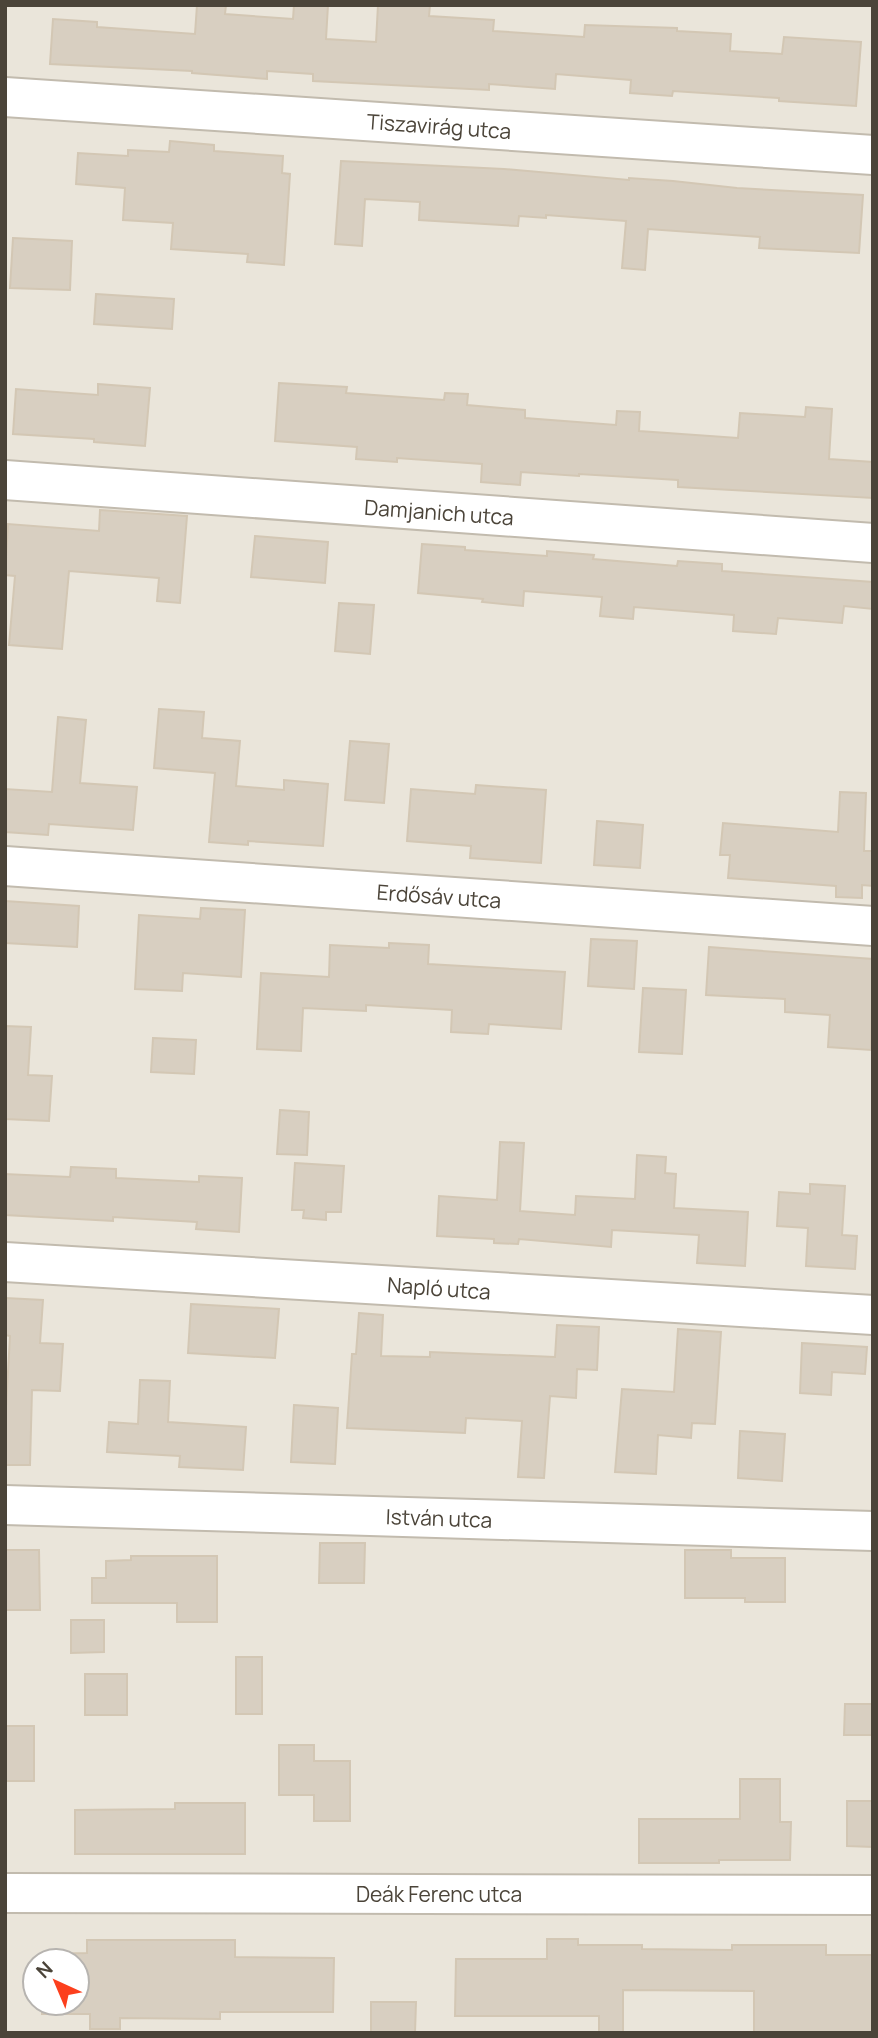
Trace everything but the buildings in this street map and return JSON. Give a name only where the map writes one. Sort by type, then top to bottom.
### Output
[{"type":"street","name":"Tiszavirág utca","points":[[5,97],[873,155]]},
{"type":"street","name":"Damjanich utca","points":[[5,481],[873,543]]},
{"type":"street","name":"Erdősáv utca","points":[[5,866],[873,926]]},
{"type":"street","name":"Napló utca","points":[[5,1262],[873,1315]]},
{"type":"street","name":"István utca","points":[[5,1505],[873,1531]]},
{"type":"street","name":"Deák Ferenc utca","points":[[5,1894],[873,1895]]},
{"type":"shaded area","points":[[5,5],[873,5],[873,2033],[5,2033]]}]
